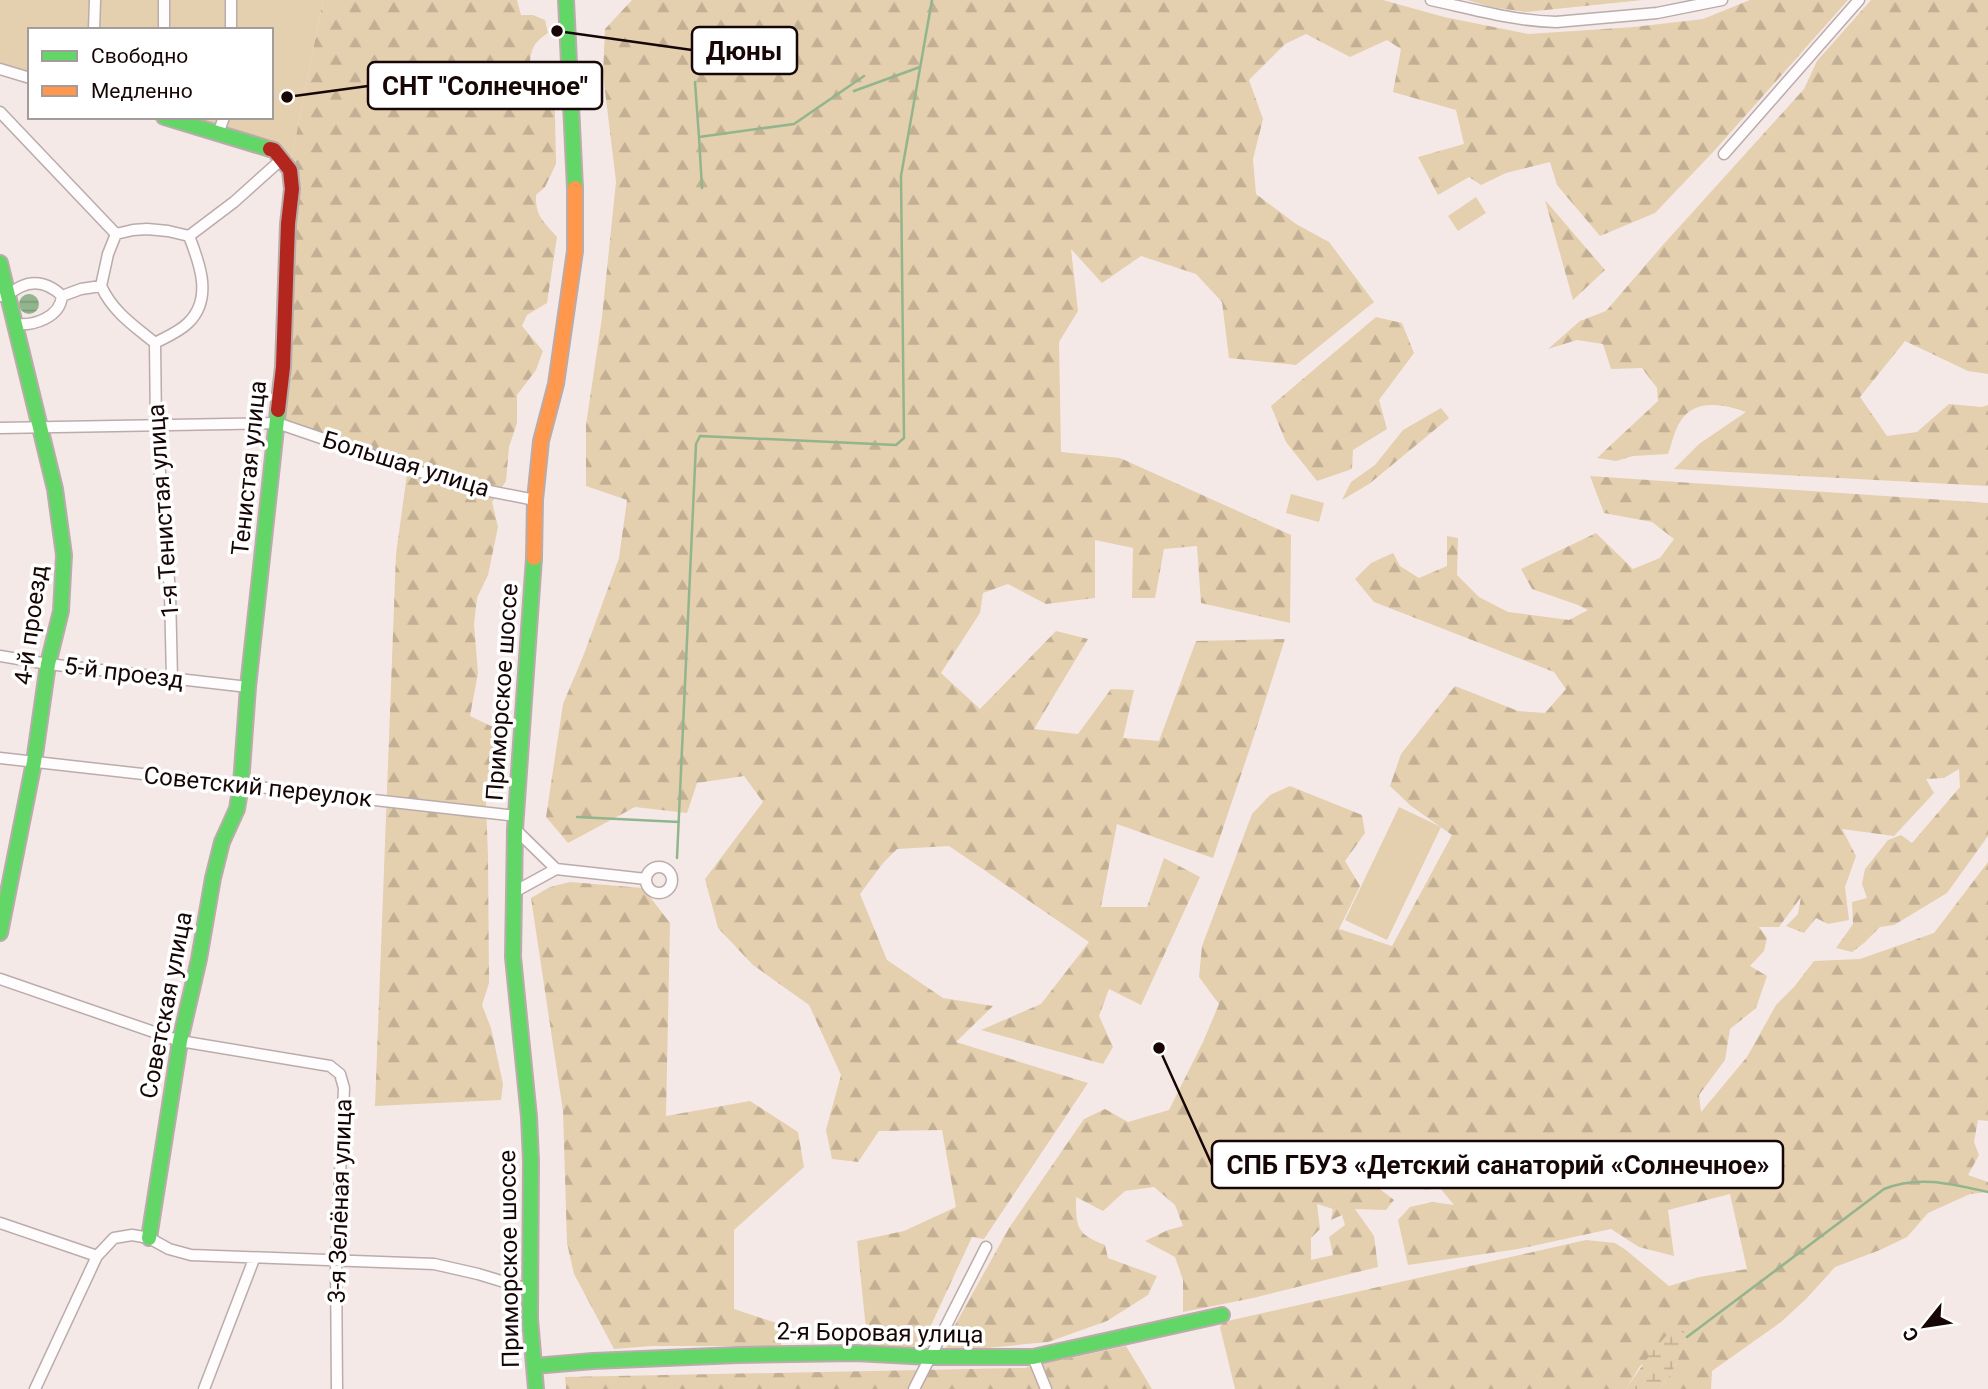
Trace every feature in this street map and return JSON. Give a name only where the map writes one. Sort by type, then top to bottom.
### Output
[{"type":"street","points":[[94,28],[95,0]]},
{"type":"street","points":[[164,0],[164,28]]},
{"type":"street","points":[[231,0],[231,28]]},
{"type":"street","name":"Приморское шоссе","points":[[536,1389],[530,1320],[531,1161],[513,957],[514,892],[522,717],[534,573],[535,500],[541,441],[556,384],[575,251],[575,169],[566,0]]},
{"type":"street","points":[[1431,0],[1544,22],[1657,13],[1722,0]]},
{"type":"street","points":[[1724,154],[1859,0]]},
{"type":"street","points":[[0,69],[28,77]]},
{"type":"street","points":[[0,112],[117,234]]},
{"type":"street","points":[[170,119],[274,150],[282,159],[234,202],[189,236]]},
{"type":"street","points":[[218,134],[223,119]]},
{"type":"street","name":"Тенистая улица","points":[[241,784],[248,687],[283,367],[288,224],[292,189],[290,170],[282,159]]},
{"type":"street","points":[[117,234],[147,229],[189,236]]},
{"type":"street","points":[[117,234],[108,254],[102,286],[114,309],[155,343],[188,323],[199,307],[204,287],[199,261],[189,236]]},
{"type":"street","points":[[0,263],[4,296],[15,324],[42,321],[62,302],[62,296],[44,284],[23,285],[4,296]]},
{"type":"street","points":[[62,296],[81,289],[102,286]]},
{"type":"street","name":"4-й проезд","points":[[0,933],[34,762],[48,664],[61,611],[64,555],[55,489],[15,324]]},
{"type":"street","name":"1-я Тенистая улица","points":[[155,343],[156,426],[170,592],[172,679]]},
{"type":"street","points":[[0,428],[278,423]]},
{"type":"street","name":"Большая улица","points":[[278,423],[460,485],[535,500]]},
{"type":"street","name":"5-й проезд","points":[[0,656],[248,687]]},
{"type":"street","name":"Советский переулок","points":[[0,758],[241,784],[516,822]]},
{"type":"street","name":"Советская улица","points":[[149,1238],[180,1041],[199,959],[213,878],[222,842],[237,809],[241,784]]},
{"type":"street","points":[[516,822],[556,869]]},
{"type":"street","points":[[514,892],[556,869],[646,879]]},
{"type":"street","name":"3-я Зелёная улица","points":[[0,979],[180,1041],[313,1062],[330,1066],[340,1074],[344,1088],[336,1262],[337,1389]]},
{"type":"street","points":[[0,1223],[97,1256]]},
{"type":"street","points":[[35,1389],[97,1256],[114,1238],[132,1235],[149,1238],[169,1249],[191,1255],[434,1264],[531,1290]]},
{"type":"street","points":[[914,1389],[986,1247]]},
{"type":"street","points":[[204,1389],[254,1259]]},
{"type":"street","name":"2-я Боровая улица","points":[[534,1366],[738,1355],[855,1353],[930,1357],[1033,1357],[1222,1315]]},
{"type":"street","points":[[1033,1357],[1046,1389]]},
{"type":"green space","points":[[0,0],[323,0],[291,161],[170,119],[273,119],[273,28],[28,28],[28,77],[7,71],[0,63]]},
{"type":"green space","points":[[323,0],[517,0],[521,15],[533,15],[545,20],[548,33],[534,46],[529,74],[539,70],[546,61],[554,71],[556,164],[545,187],[536,195],[536,202],[541,218],[557,237],[547,303],[527,315],[522,326],[543,351],[536,370],[517,395],[517,423],[509,447],[506,481],[492,502],[498,527],[488,575],[477,598],[474,624],[478,673],[470,716],[493,727],[496,749],[486,803],[489,983],[482,1005],[491,1028],[503,1084],[501,1100],[375,1106],[396,554],[408,467],[284,425],[278,415],[291,161]]},
{"type":"green space","points":[[632,0],[1383,0],[1444,17],[1528,34],[1703,19],[1750,0],[1848,0],[1655,213],[1600,236],[1557,185],[1550,162],[1506,173],[1481,185],[1469,177],[1438,195],[1418,157],[1464,144],[1456,110],[1393,92],[1401,49],[1387,40],[1350,57],[1306,34],[1285,44],[1249,80],[1263,119],[1253,159],[1256,194],[1296,224],[1329,242],[1374,302],[1296,365],[1229,358],[1222,302],[1196,274],[1141,256],[1102,283],[1071,249],[1078,311],[1059,342],[1061,452],[1120,458],[1291,535],[1290,623],[1201,603],[1197,546],[1164,549],[1155,598],[1132,598],[1133,548],[1095,540],[1095,598],[1046,604],[1008,584],[983,593],[980,613],[941,673],[980,709],[1056,631],[1088,639],[1034,729],[1078,734],[1111,689],[1134,690],[1123,738],[1159,741],[1196,641],[1285,639],[1213,858],[1117,824],[1101,907],[1147,907],[1164,858],[1200,877],[1141,1005],[1109,989],[1099,1016],[1113,1047],[1103,1064],[981,1030],[1041,1004],[1089,942],[949,846],[897,849],[860,894],[887,960],[943,998],[993,1006],[956,1042],[1088,1083],[984,1239],[972,1237],[920,1349],[868,1349],[857,1241],[904,1231],[956,1207],[942,1130],[879,1131],[858,1162],[832,1159],[826,1130],[841,1075],[809,1005],[753,965],[718,928],[705,879],[763,802],[744,776],[697,783],[687,813],[635,807],[568,843],[546,817],[563,704],[619,558],[627,500],[586,486],[586,425],[602,317],[616,182],[603,74],[605,29]]},
{"type":"green space","points":[[1467,0],[1643,0],[1526,12]]},
{"type":"green space","points":[[1871,0],[1988,0],[1988,374],[1968,371],[1905,341],[1860,397],[1887,436],[1917,432],[1949,404],[1982,407],[1988,405],[1988,486],[1674,469],[1699,444],[1746,412],[1719,405],[1701,406],[1686,414],[1676,429],[1668,454],[1633,456],[1616,461],[1597,458],[1658,401],[1657,388],[1642,368],[1611,369],[1603,344],[1577,340],[1548,349],[1580,321],[1606,311],[1804,89],[1817,61]]},
{"type":"green space","points":[[1476,197],[1486,213],[1458,231],[1448,216]]},
{"type":"green space","points":[[1545,200],[1605,270],[1573,300]]},
{"type":"green space","points":[[1376,317],[1402,323],[1414,353],[1379,400],[1387,429],[1353,450],[1352,469],[1317,481],[1286,442],[1271,406]]},
{"type":"green space","points":[[1441,408],[1449,418],[1369,484],[1342,500],[1351,482],[1375,465],[1403,430]]},
{"type":"green space","points":[[1590,476],[1988,503],[1988,836],[1947,893],[1894,925],[1880,927],[1852,952],[1836,948],[1853,924],[1852,902],[1867,898],[1862,884],[1865,869],[1888,840],[1901,835],[1912,843],[1960,787],[1959,769],[1944,778],[1926,779],[1934,793],[1894,836],[1842,829],[1856,856],[1845,887],[1849,920],[1828,924],[1816,918],[1804,933],[1786,926],[1798,914],[1801,897],[1779,927],[1759,927],[1767,938],[1764,951],[1750,966],[1767,976],[1756,1008],[1730,1029],[1725,1060],[1699,1095],[1701,1112],[1747,1057],[1776,1005],[1814,961],[1860,959],[1934,933],[1988,862],[1988,1121],[1978,1120],[1974,1142],[1979,1155],[1968,1175],[1988,1182],[1988,1192],[1970,1194],[1928,1213],[1907,1237],[1835,1267],[1781,1322],[1712,1371],[1711,1389],[1659,1389],[1674,1367],[1687,1337],[1640,1366],[1626,1389],[1235,1389],[1220,1327],[1223,1322],[1586,1240],[1615,1243],[1669,1286],[1699,1277],[1747,1269],[1730,1194],[1668,1210],[1674,1256],[1639,1247],[1611,1229],[1518,1249],[1408,1265],[1398,1220],[1410,1207],[1432,1202],[1454,1205],[1440,1188],[1425,1190],[1408,1165],[1363,1176],[1394,1200],[1386,1210],[1355,1209],[1374,1236],[1378,1267],[1183,1312],[1183,1280],[1175,1257],[1145,1241],[1183,1226],[1175,1205],[1154,1187],[1125,1191],[1103,1211],[1076,1197],[1076,1216],[1080,1228],[1088,1237],[1105,1245],[1108,1258],[1157,1276],[1148,1295],[1107,1321],[1048,1342],[945,1352],[950,1334],[1009,1228],[1084,1119],[1105,1109],[1128,1122],[1169,1110],[1219,1004],[1199,977],[1202,946],[1252,814],[1270,795],[1290,786],[1362,815],[1365,833],[1345,861],[1360,886],[1339,929],[1392,946],[1452,835],[1411,806],[1390,786],[1401,754],[1455,686],[1518,711],[1545,713],[1566,689],[1554,672],[1374,602],[1355,579],[1371,563],[1393,553],[1400,566],[1419,578],[1447,566],[1447,536],[1458,538],[1457,575],[1479,597],[1508,612],[1569,620],[1588,610],[1532,589],[1521,569],[1596,533],[1633,569],[1660,558],[1674,539],[1652,522],[1604,513]],"holes":[[[1317,1204],[1333,1209],[1331,1220],[1342,1215],[1345,1225],[1329,1237],[1333,1255],[1311,1260],[1311,1238],[1320,1229]]]},
{"type":"green space","points":[[1291,494],[1324,503],[1319,522],[1286,513]]},
{"type":"green space","points":[[1399,807],[1441,827],[1387,940],[1345,920]]},
{"type":"green space","points":[[570,882],[643,888],[670,923],[666,1116],[750,1101],[798,1132],[804,1167],[734,1230],[734,1309],[782,1325],[781,1346],[652,1346],[614,1349],[574,1274],[567,1243],[563,1111],[531,898],[550,887]]},
{"type":"green space","points":[[1673,1329],[1683,1330],[1687,1337],[1678,1360],[1659,1389],[1626,1389],[1654,1350]]},
{"type":"green space","points":[[1126,1346],[1152,1389],[566,1389],[565,1377],[1024,1368]]},
{"type":"shaded area","points":[[29,294],[36,297],[39,304],[36,311],[29,314],[22,311],[19,304],[22,297]]},
{"type":"waterway","points":[[677,858],[696,444],[700,436],[896,445],[904,438],[901,176],[932,0]]},
{"type":"waterway","points":[[854,91],[920,67]]},
{"type":"waterway","points":[[702,188],[699,137],[794,124],[864,76]]},
{"type":"waterway","points":[[695,82],[699,137]]},
{"type":"waterway","points":[[577,817],[679,822]]},
{"type":"waterway","points":[[1687,1337],[1884,1189],[1910,1182],[1923,1182],[1988,1192]]},
{"type":"traffic: fast","points":[[566,0],[575,188]]},
{"type":"traffic: fast","points":[[171,119],[270,149]]},
{"type":"traffic: fast","points":[[0,263],[55,489],[64,555],[61,611],[48,664],[34,762],[0,933]]},
{"type":"traffic: fast","points":[[149,1238],[180,1041],[199,959],[213,878],[222,842],[237,809],[241,784],[248,687],[278,410]]},
{"type":"traffic: fast","points":[[534,558],[515,829],[513,957],[529,1117],[530,1319],[536,1389]]},
{"type":"traffic: fast","points":[[534,1366],[738,1355],[855,1353],[930,1357],[1033,1357],[1222,1315]]},
{"type":"traffic: slow","points":[[534,558],[535,500],[541,441],[556,384],[575,251],[575,188]]},
{"type":"traffic: jam","points":[[270,149],[274,150],[290,170],[292,189],[288,224],[283,367],[278,410]]},
{"type":"place","name":"Дюны","points":[[557,31]]},
{"type":"place","name":"СНТ \"Солнечное\"","points":[[287,97]]},
{"type":"place","name":"СПБ ГБУЗ «Детский санаторий «Солнечное»","points":[[1159,1048]]}]
